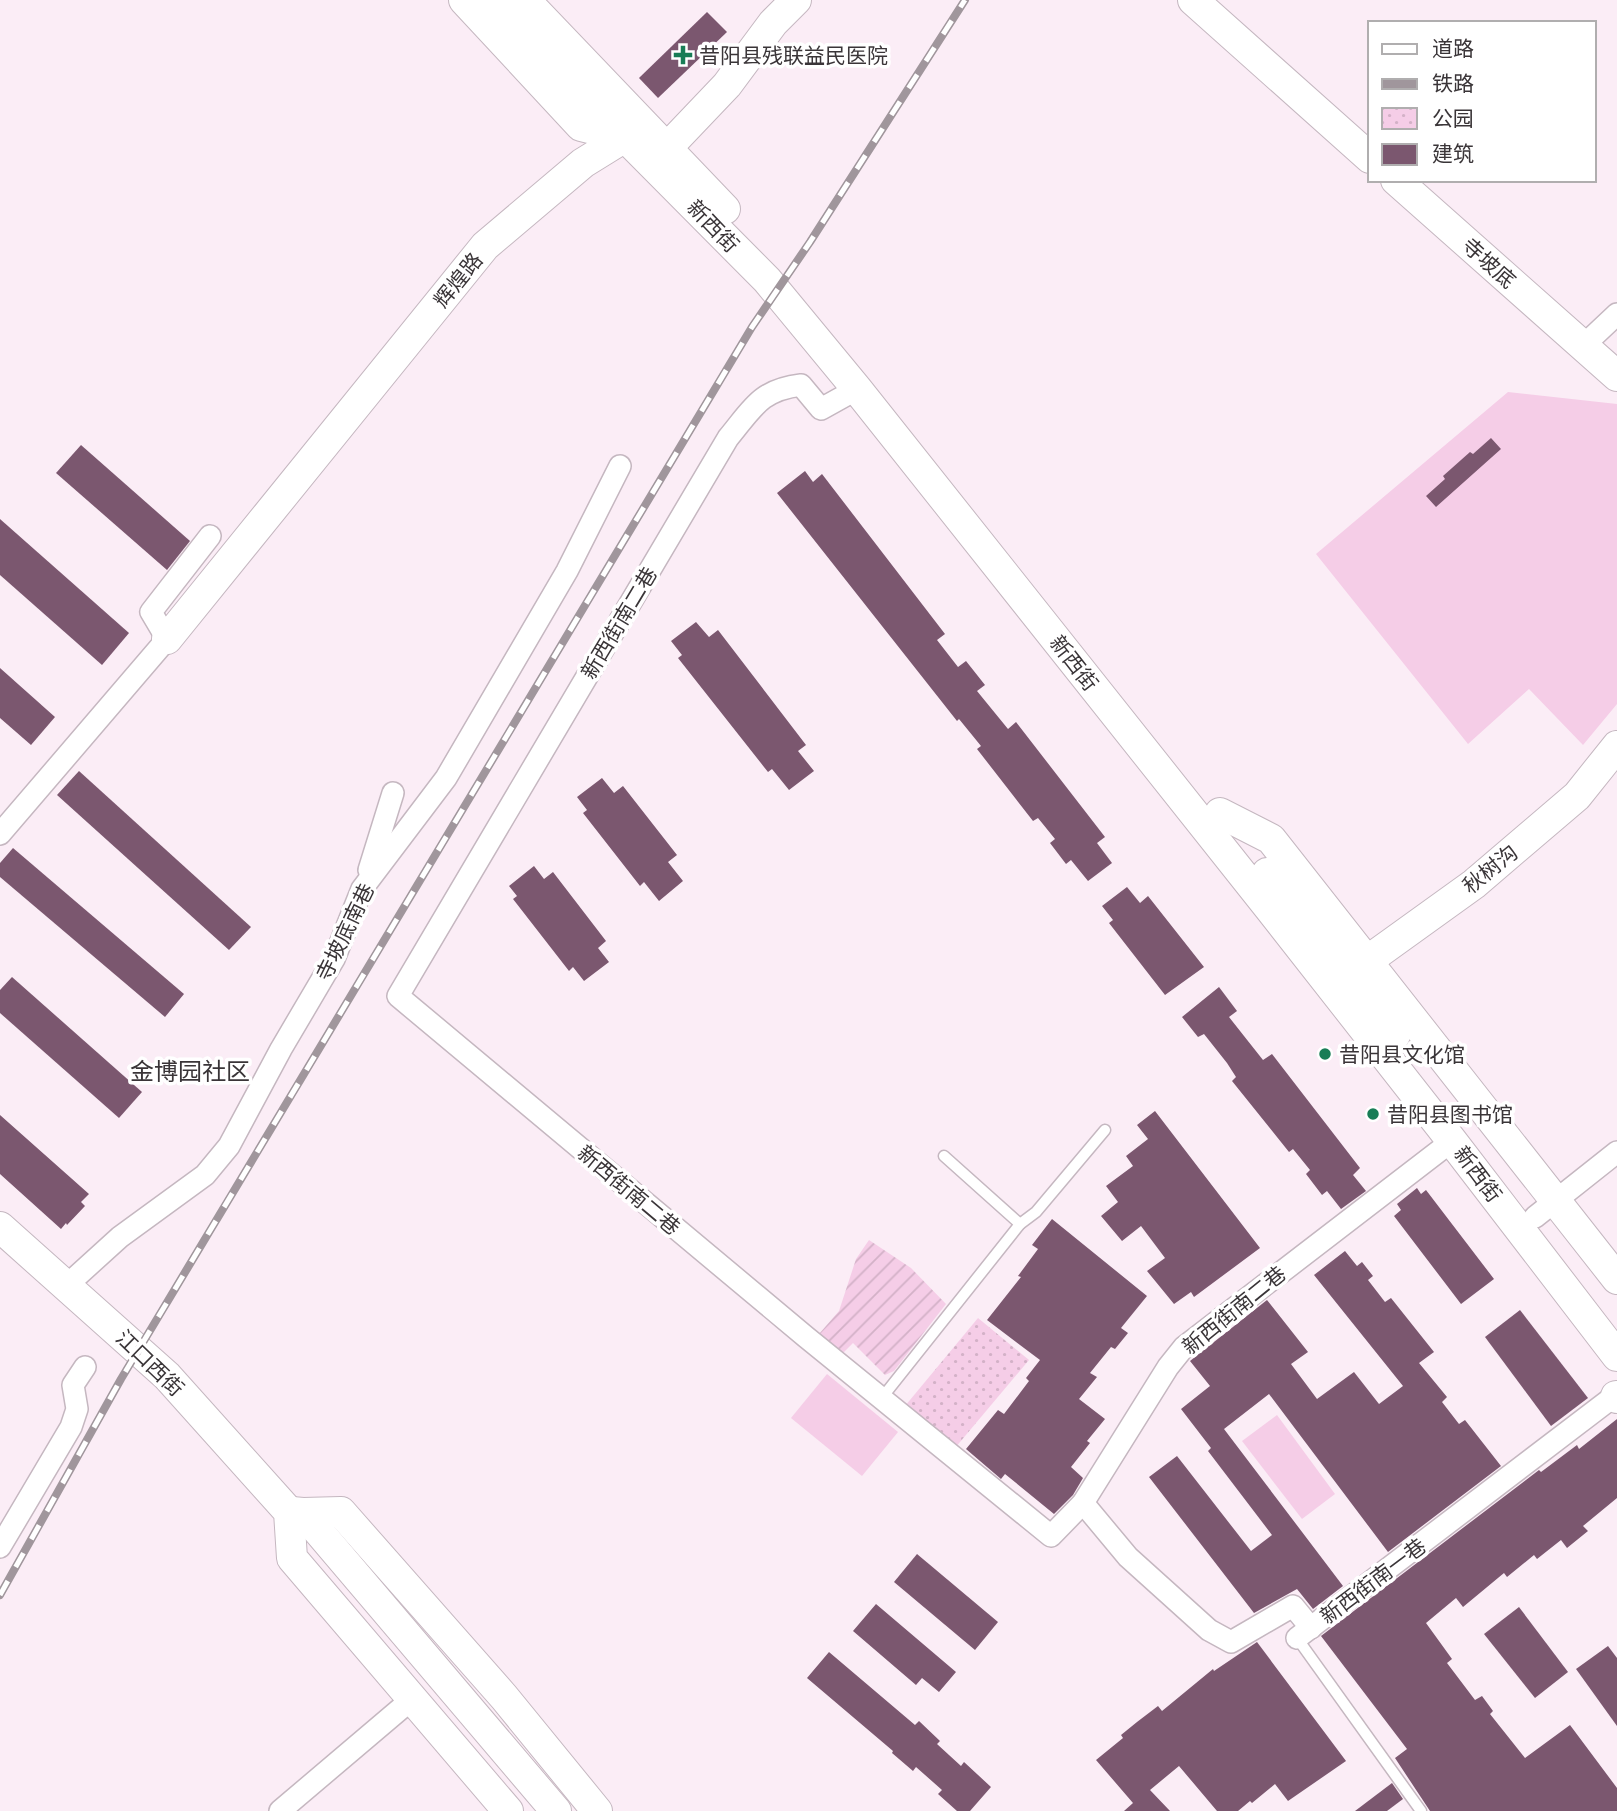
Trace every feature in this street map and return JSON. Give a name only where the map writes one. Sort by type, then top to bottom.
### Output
[{"type":"main road","points":[[464,0],[581,126],[667,148],[727,85],[773,23],[796,0]]},
{"type":"main road","name":"新西街","points":[[496,0],[766,281],[857,389],[1452,1141],[1617,1356]]},
{"type":"main road","name":"新西街","points":[[525,0],[799,288],[1220,813],[1357,969],[1545,1209],[1617,1323]]},
{"type":"main road","points":[[1193,0],[1368,156]]},
{"type":"main road","name":"辉煌路","points":[[167,639],[485,246],[583,163],[625,137]]},
{"type":"main road","name":"寺坡底","points":[[1398,182],[1617,376]]},
{"type":"main road","name":"秋树沟","points":[[1357,969],[1474,884],[1577,796],[1617,746]]},
{"type":"main road","points":[[1545,1209],[1617,1279]]},
{"type":"main road","name":"江口西街","points":[[3,1234],[167,1376],[294,1517],[467,1733],[537,1811]]},
{"type":"main road","points":[[508,1811],[467,1733],[412,1699],[292,1558],[294,1517],[341,1512],[504,1697],[597,1811]]},
{"type":"main road","points":[[467,1733],[504,1697]]},
{"type":"main road","name":"江口西街","points":[[467,1733],[556,1811]]},
{"type":"street","points":[[1583,346],[1617,314]]},
{"type":"street","name":"新西街南二巷","points":[[857,389],[821,409],[802,385],[780,388],[760,400],[728,438],[398,996],[881,1399],[1051,1536],[1083,1503],[1168,1367],[1184,1348],[1452,1141]]},
{"type":"street","name":"寺坡底南巷","points":[[66,1286],[120,1237],[205,1175],[229,1146],[281,1049],[334,959],[362,889],[453,767],[566,571],[620,466]]},
{"type":"street","points":[[0,834],[167,639],[151,612],[210,536]]},
{"type":"street","points":[[362,889],[376,854],[393,793]]},
{"type":"street","points":[[1545,1209],[1617,1152]]},
{"type":"street","points":[[0,1547],[71,1427],[78,1409],[74,1385],[85,1367]]},
{"type":"street","name":"新西街南一巷","points":[[1304,1633],[1617,1396]]},
{"type":"street","points":[[1083,1503],[1128,1557],[1209,1630],[1231,1642],[1293,1606],[1304,1633]]},
{"type":"street","points":[[280,1811],[412,1699]]},
{"type":"lane","points":[[881,1399],[1020,1224],[1036,1212],[1105,1130]]},
{"type":"lane","points":[[944,1156],[1020,1224]]},
{"type":"lane","points":[[1304,1633],[1421,1811]]},
{"type":"green space","points":[[1508,392],[1617,404],[1617,704],[1583,745],[1529,689],[1468,744],[1316,554]]},
{"type":"green space","points":[[869,1240],[911,1268],[946,1304],[894,1371],[885,1375],[853,1343],[843,1353],[827,1348],[819,1334],[839,1311],[856,1259]]},
{"type":"green space","points":[[978,1318],[1029,1360],[955,1448],[905,1406]]},
{"type":"green space","points":[[827,1374],[898,1432],[862,1476],[791,1418]]},
{"type":"green space","points":[[1277,1415],[1335,1494],[1302,1519],[1242,1441]]},
{"type":"building","name":"昔阳县残联益民医院","points":[[707,12],[727,32],[658,98],[639,78]]},
{"type":"building","points":[[1491,438],[1501,449],[1436,507],[1426,496],[1445,479],[1443,476]]},
{"type":"building","points":[[81,445],[190,541],[167,570],[56,473]]},
{"type":"building","points":[[805,471],[813,482],[822,474],[945,634],[937,640],[958,667],[966,661],[985,685],[977,691],[1008,729],[1016,722],[1105,837],[1097,843],[1112,863],[1088,881],[1071,860],[1066,864],[1050,843],[1055,839],[1038,818],[1033,821],[977,749],[981,746],[959,719],[957,721],[777,493]]},
{"type":"building","points":[[0,519],[129,633],[102,665],[0,575]]},
{"type":"building","points":[[696,622],[709,637],[718,630],[806,745],[798,751],[814,771],[789,790],[772,769],[768,772],[678,658],[682,655],[671,641]]},
{"type":"building","points":[[0,668],[55,717],[31,745],[0,718]]},
{"type":"building","points":[[79,771],[251,927],[229,950],[57,795]]},
{"type":"building","points":[[602,778],[614,793],[623,786],[677,855],[668,862],[683,881],[659,901],[644,882],[640,886],[583,813],[587,810],[577,797]]},
{"type":"building","points":[[13,848],[184,994],[165,1017],[0,877],[0,863]]},
{"type":"building","points":[[534,866],[544,879],[553,872],[606,941],[598,948],[609,962],[584,981],[573,967],[569,971],[513,899],[517,896],[509,886]]},
{"type":"building","points":[[1127,887],[1140,903],[1148,896],[1204,967],[1165,995],[1109,923],[1113,920],[1102,906]]},
{"type":"building","points":[[12,977],[142,1092],[119,1118],[0,1013],[0,990]]},
{"type":"building","points":[[1219,987],[1237,1011],[1229,1017],[1263,1060],[1272,1054],[1360,1168],[1353,1175],[1366,1191],[1341,1209],[1327,1191],[1322,1195],[1306,1174],[1310,1170],[1293,1149],[1289,1152],[1232,1081],[1236,1077],[1204,1034],[1198,1037],[1182,1017]]},
{"type":"building","points":[[1155,1111],[1260,1248],[1194,1297],[1191,1292],[1174,1304],[1147,1271],[1165,1258],[1141,1226],[1122,1241],[1101,1216],[1118,1202],[1106,1186],[1133,1166],[1126,1156],[1148,1139],[1137,1125]]},
{"type":"building","points":[[0,1115],[89,1194],[81,1202],[85,1206],[61,1229],[0,1174]]},
{"type":"building","points":[[1417,1188],[1421,1194],[1426,1190],[1494,1279],[1461,1304],[1394,1216],[1401,1210],[1397,1204]]},
{"type":"building","points":[[1052,1219],[1147,1296],[1121,1328],[1128,1333],[1115,1349],[1111,1347],[1090,1373],[1097,1377],[1079,1399],[1105,1419],[1071,1467],[1083,1478],[1073,1495],[1054,1514],[1005,1474],[1001,1479],[966,1449],[998,1410],[1004,1414],[1029,1381],[1026,1378],[1040,1360],[987,1320],[1021,1277],[1018,1276],[1038,1249],[1032,1245]]},
{"type":"building","points":[[1345,1251],[1357,1266],[1362,1262],[1373,1276],[1368,1280],[1385,1302],[1391,1298],[1434,1352],[1419,1363],[1447,1397],[1442,1402],[1459,1424],[1465,1420],[1501,1466],[1388,1552],[1269,1394],[1224,1429],[1343,1586],[1313,1609],[1297,1589],[1254,1613],[1149,1477],[1177,1456],[1251,1551],[1272,1535],[1208,1451],[1211,1448],[1181,1409],[1210,1386],[1190,1361],[1267,1300],[1308,1352],[1291,1364],[1317,1399],[1354,1372],[1379,1404],[1403,1386],[1314,1275]]},
{"type":"building","points":[[1520,1310],[1588,1398],[1551,1426],[1485,1337]]},
{"type":"building","points":[[1617,1419],[1617,1498],[1583,1526],[1588,1531],[1567,1548],[1561,1540],[1537,1559],[1534,1555],[1507,1577],[1504,1573],[1463,1607],[1456,1598],[1426,1623],[1452,1659],[1447,1663],[1475,1700],[1482,1696],[1493,1711],[1490,1714],[1525,1758],[1570,1725],[1617,1788],[1617,1811],[1430,1811],[1395,1758],[1407,1749],[1321,1636],[1539,1470],[1541,1472],[1577,1445],[1579,1449]]},
{"type":"building","points":[[917,1554],[998,1622],[975,1650],[894,1582]]},
{"type":"building","points":[[876,1604],[956,1672],[939,1692],[922,1678],[916,1685],[853,1631]]},
{"type":"building","points":[[1519,1607],[1568,1672],[1535,1698],[1484,1634]]},
{"type":"building","points":[[1257,1642],[1346,1761],[1288,1801],[1275,1784],[1238,1811],[1217,1811],[1179,1766],[1150,1790],[1170,1811],[1124,1811],[1133,1803],[1096,1760],[1123,1738],[1121,1735],[1158,1706],[1162,1711],[1213,1669],[1214,1671]]},
{"type":"building","points":[[1608,1646],[1617,1658],[1617,1726],[1576,1669]]},
{"type":"building","points":[[829,1652],[915,1725],[919,1721],[940,1741],[937,1744],[961,1766],[964,1762],[991,1787],[970,1811],[957,1811],[938,1794],[942,1790],[916,1767],[913,1771],[807,1678]]},
{"type":"building","points":[[1392,1783],[1403,1799],[1387,1811],[1355,1811]]},
{"type":"railway","points":[[0,1595],[121,1379],[752,327],[810,242],[965,0]]},
{"type":"place","name":"昔阳县残联益民医院","points":[[683,55]]},
{"type":"place","name":"昔阳县文化馆","points":[[1325,1054]]},
{"type":"place","name":"昔阳县图书馆","points":[[1373,1114]]},
{"type":"district","name":"金博园社区","points":[[190,1071]]}]
